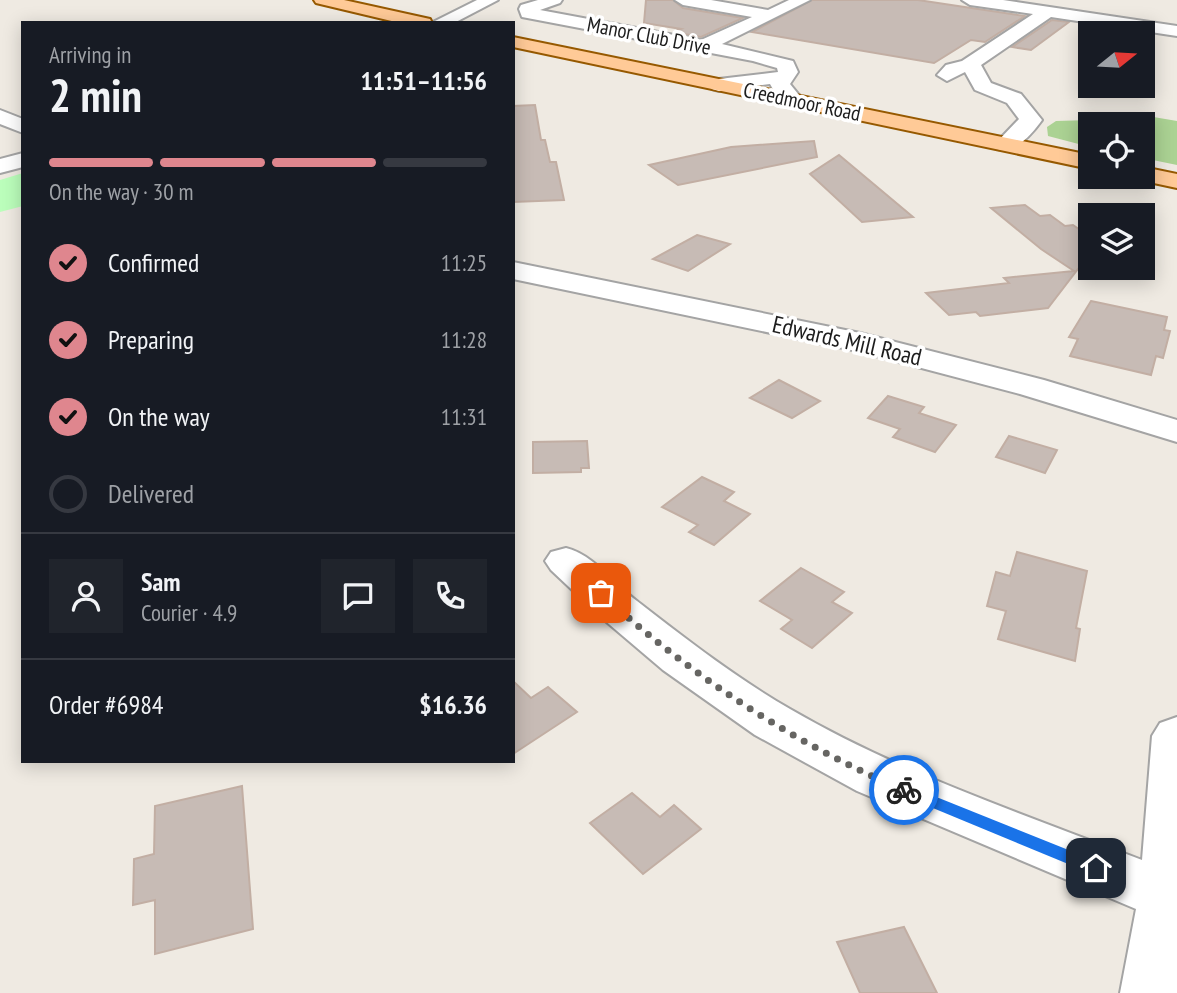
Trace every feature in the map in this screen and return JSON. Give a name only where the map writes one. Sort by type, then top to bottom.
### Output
[{"type":"main road","points":[[322,0],[413,21]]},
{"type":"main road","name":"Creedmoor Road","points":[[515,42],[1078,159]]},
{"type":"main road","points":[[1155,176],[1177,181]]},
{"type":"street","points":[[419,21],[461,0]]},
{"type":"street","points":[[443,21],[490,0]]},
{"type":"street","name":"Manor Club Drive","points":[[554,0],[527,9],[528,13],[757,56],[786,65],[788,72],[780,85],[793,100]]},
{"type":"street","points":[[684,0],[770,15]]},
{"type":"street","points":[[703,46],[802,0]]},
{"type":"street","points":[[970,0],[1023,4],[1048,12],[1085,9],[1177,31]]},
{"type":"street","points":[[975,73],[1023,29],[1048,12]]},
{"type":"street","points":[[1023,29],[1047,33]]},
{"type":"street","points":[[946,76],[953,69],[975,73]]},
{"type":"street","points":[[975,73],[982,86],[1019,105],[1031,120],[1006,144]]},
{"type":"street","name":"Manor Club Drive","points":[[719,85],[783,77]]},
{"type":"street","points":[[978,138],[1009,116],[1019,105]]},
{"type":"street","points":[[0,116],[21,126]]},
{"type":"street","points":[[0,154],[21,149]]},
{"type":"street","points":[[0,166],[21,161]]},
{"type":"street","name":"Edwards Mill Road","points":[[515,271],[860,342],[1032,387],[1177,431]]},
{"type":"street","points":[[566,561],[618,609],[679,658],[772,722],[875,777],[1172,899]]},
{"type":"street","points":[[1150,993],[1172,899],[1177,736]]},
{"type":"green space","points":[[1155,117],[1177,121],[1177,165],[1155,160]]},
{"type":"green space","points":[[1078,120],[1078,144],[1048,136],[1047,127],[1056,121]]},
{"type":"green space","points":[[21,174],[21,207],[0,212],[0,180]]},
{"type":"building","points":[[646,0],[673,0],[683,8],[743,18],[701,37],[678,33],[681,32],[676,31],[681,29],[644,23]]},
{"type":"building","points":[[812,0],[918,0],[1025,16],[985,42],[971,40],[934,63],[752,32]]},
{"type":"building","points":[[1052,20],[1069,22],[1031,50],[1012,47]]},
{"type":"building","points":[[535,105],[541,140],[545,140],[550,162],[556,162],[564,200],[515,202],[515,106]]},
{"type":"building","points":[[814,141],[817,157],[678,185],[649,165],[731,147]]},
{"type":"building","points":[[839,155],[913,217],[862,222],[810,174]]},
{"type":"building","points":[[1025,205],[1040,216],[1050,215],[1065,226],[1073,225],[1078,229],[1078,269],[1048,308],[980,316],[976,312],[949,315],[926,293],[1009,283],[1004,278],[1074,271],[1041,249],[991,208]]},
{"type":"building","points":[[697,235],[730,244],[688,271],[653,259]]},
{"type":"building","points":[[1091,301],[1167,317],[1164,330],[1170,331],[1163,358],[1156,356],[1151,375],[1070,356],[1078,339],[1069,337]]},
{"type":"building","points":[[779,380],[820,401],[792,418],[750,398]]},
{"type":"building","points":[[888,396],[924,407],[919,413],[956,425],[935,452],[893,437],[900,429],[868,418]]},
{"type":"building","points":[[1009,436],[1057,450],[1045,473],[996,457]]},
{"type":"building","points":[[587,441],[589,468],[581,468],[581,472],[533,473],[533,442]]},
{"type":"building","points":[[702,477],[734,492],[724,501],[750,514],[714,545],[689,532],[698,525],[662,507]]},
{"type":"building","points":[[1017,552],[1087,571],[1076,628],[1080,629],[1075,661],[998,639],[1006,611],[987,606],[996,572],[1010,576]]},
{"type":"building","points":[[801,568],[844,592],[832,602],[852,613],[812,648],[781,629],[792,620],[760,601]]},
{"type":"building","points":[[515,683],[531,698],[548,687],[577,712],[515,753]]},
{"type":"building","points":[[242,786],[253,929],[155,954],[155,900],[133,905],[134,859],[154,854],[155,806]]},
{"type":"building","points":[[632,793],[660,817],[674,805],[701,829],[643,874],[590,823]]},
{"type":"building","points":[[904,927],[937,993],[860,993],[837,942]]},
{"type":"way so far","points":[[601,593],[679,658],[772,722],[904,790]]},
{"type":"route","points":[[904,790],[1096,868]]}]
